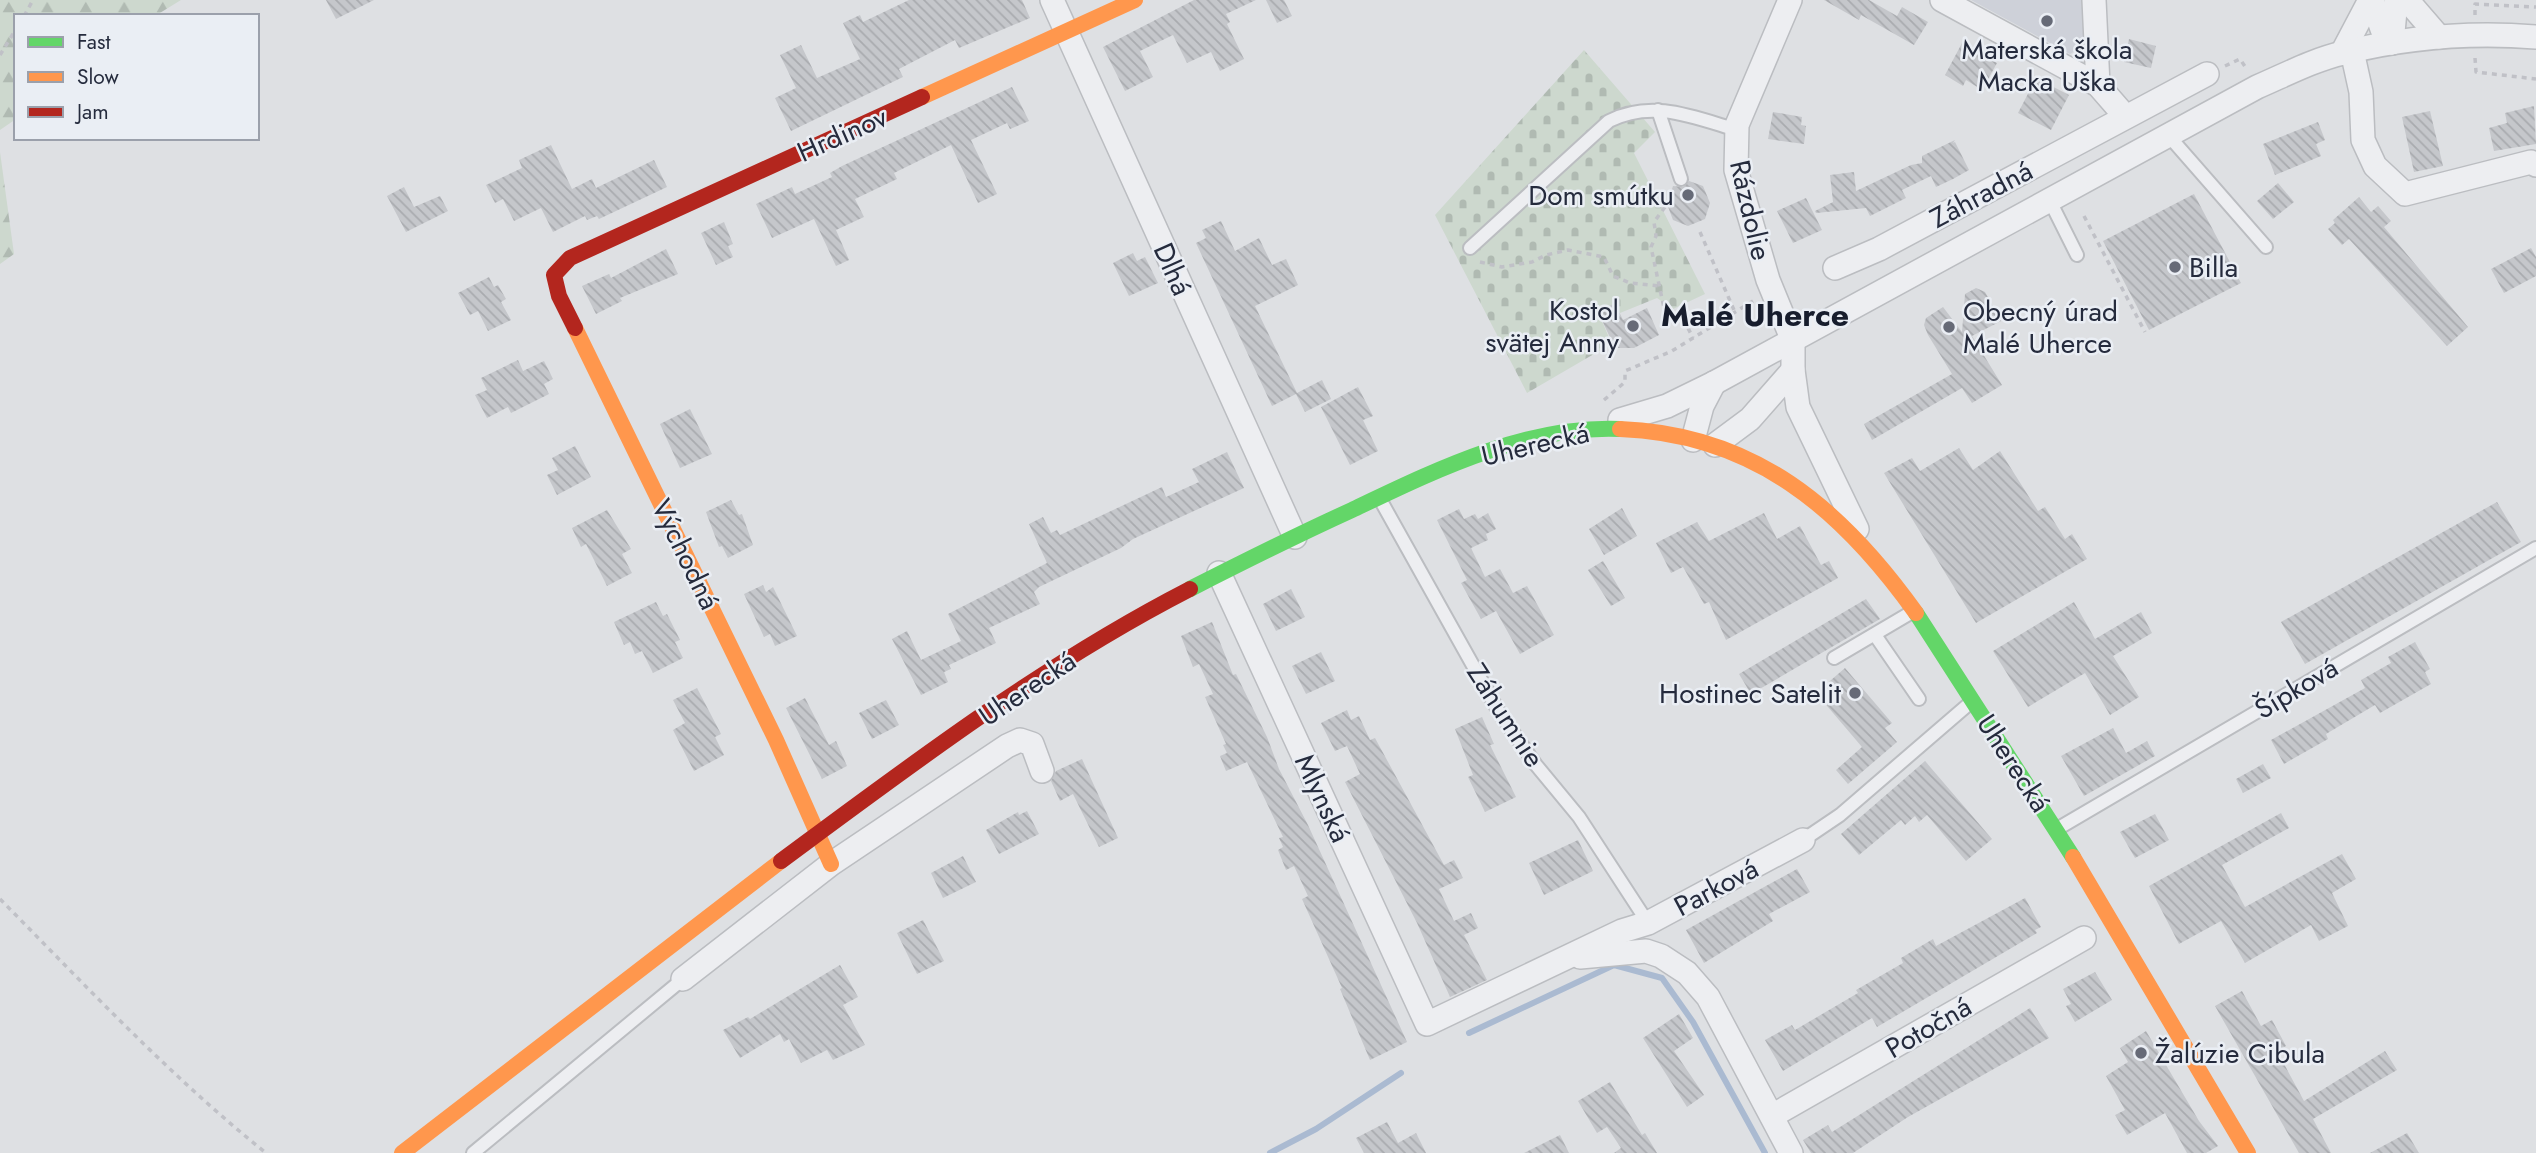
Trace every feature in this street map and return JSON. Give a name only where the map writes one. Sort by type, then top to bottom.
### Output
[{"type":"main road","name":"Hrdinov","points":[[554,275],[570,258],[1135,0]]},
{"type":"main road","name":"Východná","points":[[554,275],[559,296],[770,727],[831,864]]},
{"type":"main road","name":"Uherecká","points":[[402,1153],[673,940],[816,834],[1115,630],[1219,573],[1379,497],[1594,417],[1704,442],[1762,463],[1842,520],[1865,544],[1915,610],[2057,829],[2164,1003],[2248,1153]]},
{"type":"street","name":"Dlhá","points":[[1052,0],[1295,537]]},
{"type":"street","name":"Rázdolie","points":[[1790,0],[1737,130],[1736,170],[1752,228],[1793,341],[1793,370],[1798,407],[1865,544]]},
{"type":"street","points":[[1942,0],[2098,85],[2125,116]]},
{"type":"street","points":[[2094,0],[2098,85]]},
{"type":"street","points":[[2371,0],[2382,29],[2392,43]]},
{"type":"street","points":[[2371,0],[2347,52],[2361,92],[2363,140],[2375,166],[2406,194],[2531,162],[2536,164]]},
{"type":"street","points":[[2392,43],[2396,0]]},
{"type":"street","points":[[2407,0],[2440,37]]},
{"type":"street","points":[[1594,417],[1667,406],[1714,383],[2257,87],[2347,52],[2392,43],[2474,34],[2536,37]]},
{"type":"street","name":"Záhradná","points":[[1835,268],[1880,249],[2207,74]]},
{"type":"street","points":[[1714,383],[1702,406],[1704,442],[1750,419],[1793,370]]},
{"type":"street","name":"Mlynská","points":[[1219,573],[1427,1024]]},
{"type":"street","points":[[683,979],[831,864],[1007,746],[1020,740],[1032,744],[1042,771]]},
{"type":"street","name":"Parková","points":[[1427,1024],[1622,931],[1648,923],[1802,840]]},
{"type":"street","name":"Potočná","points":[[1772,1116],[2084,938]]},
{"type":"street","points":[[1570,958],[1646,951],[1661,956],[1687,973],[1709,997],[1791,1153]]},
{"type":"lane","points":[[1658,110],[1681,179]]},
{"type":"lane","points":[[1470,248],[1609,121],[1627,112],[1674,111],[1737,130]]},
{"type":"lane","points":[[2168,135],[2266,247]]},
{"type":"lane","points":[[2049,199],[2077,255]]},
{"type":"lane","name":"Záhumnie","points":[[1379,497],[1499,712],[1536,765],[1579,817],[1648,923]]},
{"type":"lane","name":"Šípková","points":[[2057,829],[2536,548]]},
{"type":"lane","points":[[1833,659],[1915,610]]},
{"type":"lane","points":[[1875,635],[1919,699]]},
{"type":"lane","name":"Parková","points":[[1802,840],[1840,815],[1973,701]]},
{"type":"lane","points":[[473,1153],[683,979]]},
{"type":"path","points":[[2536,7],[2475,4],[2474,34],[2476,72],[2536,79]]},
{"type":"path","points":[[0,55],[14,32]]},
{"type":"path","points":[[2207,74],[2240,59],[2257,87]]},
{"type":"path","points":[[1665,207],[1654,222],[1656,236],[1651,247],[1664,308],[1683,318],[1693,338]]},
{"type":"path","points":[[2084,216],[2106,253],[2145,332]]},
{"type":"path","points":[[1700,232],[1734,310]]},
{"type":"path","points":[[1470,248],[1476,261],[1502,267],[1532,262],[1567,250],[1604,257],[1613,276],[1630,283],[1660,286]]},
{"type":"path","points":[[1594,417],[1625,382],[1625,371],[1693,338],[1734,310],[1761,297]]},
{"type":"path","points":[[0,899],[163,1062],[223,1118],[266,1153]]},
{"type":"shaded area","name":"Materská škola Macka Uška","points":[[1971,0],[2083,0],[2085,45],[2070,54]]},
{"type":"green space","points":[[0,0],[181,0],[158,14],[14,14],[14,120],[0,130]]},
{"type":"green space","points":[[1584,50],[1655,132],[1634,153],[1705,294],[1673,309],[1657,298],[1620,313],[1615,307],[1599,314],[1610,340],[1606,347],[1527,393],[1435,215]]},
{"type":"green space","points":[[0,152],[14,254],[0,264]]},
{"type":"building","points":[[326,0],[374,0],[336,19]]},
{"type":"building","points":[[909,0],[1022,0],[1030,18],[959,48],[955,40],[899,69],[903,77],[791,131],[775,98],[796,88],[780,55],[801,45],[817,78],[860,59],[843,23],[860,15],[863,22]]},
{"type":"building","points":[[1194,0],[1256,0],[1226,14],[1230,22],[1227,24],[1244,59],[1220,71],[1211,52],[1187,63],[1173,35],[1140,51],[1153,77],[1125,91],[1103,47]]},
{"type":"building","points":[[1266,0],[1284,0],[1292,16],[1277,23]]},
{"type":"building","points":[[1824,0],[1869,0],[1897,16],[1902,7],[1928,22],[1914,45],[1861,15],[1859,20]]},
{"type":"building","points":[[2129,39],[2156,46],[2151,68],[2124,62]]},
{"type":"building","points":[[1962,43],[1997,63],[1982,90],[1966,80],[1963,86],[1945,75]]},
{"type":"building","points":[[2036,78],[2069,95],[2051,130],[2018,113]]},
{"type":"building","points":[[1012,87],[1029,121],[1010,129],[1007,123],[971,140],[997,194],[978,203],[951,145],[894,173],[897,179],[855,199],[864,217],[836,230],[849,260],[836,266],[814,219],[772,238],[756,204],[792,187],[795,194],[832,177],[830,173],[842,166]]},
{"type":"building","points":[[2534,106],[2536,144],[2494,151],[2489,128],[2507,123],[2505,113]]},
{"type":"building","points":[[2430,111],[2443,166],[2414,172],[2402,117]]},
{"type":"building","points":[[1773,112],[1802,117],[1801,125],[1806,126],[1804,144],[1768,139]]},
{"type":"building","points":[[2318,122],[2325,140],[2316,144],[2321,156],[2275,175],[2263,144]]},
{"type":"building","points":[[1955,140],[1953,143],[1955,142],[1969,170],[1953,179],[1936,187],[1931,176],[1902,190],[1906,198],[1870,216],[1866,208],[1816,213],[1815,211],[1833,202],[1830,175],[1854,172],[1856,191],[1911,165],[1922,163],[1922,156]]},
{"type":"building","points":[[551,145],[572,189],[592,179],[596,188],[654,160],[667,187],[599,219],[597,216],[587,220],[585,216],[553,232],[541,208],[514,221],[503,199],[495,203],[486,185],[522,168],[519,160]]},
{"type":"building","name":"Dom smútku","points":[[1689,181],[1703,186],[1710,203],[1705,219],[1688,226],[1673,220],[1667,204],[1673,186],[1683,187]]},
{"type":"building","points":[[2278,183],[2294,202],[2273,219],[2257,201]]},
{"type":"building","points":[[404,187],[414,207],[440,196],[448,211],[406,232],[387,196]]},
{"type":"building","name":"Billa","points":[[2194,194],[2241,283],[2149,330],[2103,241]]},
{"type":"building","points":[[2359,197],[2371,212],[2378,206],[2391,221],[2384,227],[2468,327],[2447,346],[2349,239],[2342,245],[2328,229],[2335,223],[2333,220]]},
{"type":"building","points":[[1806,198],[1822,230],[1793,243],[1777,211]]},
{"type":"building","points":[[1221,221],[1235,251],[1259,238],[1272,265],[1286,259],[1298,285],[1255,306],[1297,393],[1322,380],[1331,399],[1305,412],[1296,394],[1272,406],[1196,243],[1206,238],[1202,230]]},
{"type":"building","points":[[724,222],[733,244],[728,246],[733,257],[716,265],[701,233]]},
{"type":"building","points":[[2531,248],[2536,257],[2536,276],[2504,293],[2491,269]]},
{"type":"building","points":[[666,249],[678,274],[620,298],[622,301],[596,314],[582,286],[609,274],[611,278]]},
{"type":"building","points":[[1133,253],[1137,261],[1145,257],[1158,283],[1129,296],[1113,263]]},
{"type":"building","points":[[489,277],[494,287],[498,285],[506,299],[501,302],[511,320],[488,331],[478,311],[470,315],[458,293]]},
{"type":"building","points":[[1976,288],[1985,292],[2001,321],[1972,336],[2002,385],[1972,403],[1962,388],[1872,440],[1864,424],[1952,374],[1924,325],[1926,318],[1943,307],[1962,332],[1965,294]]},
{"type":"building","name":"Kostol svätej Anny","points":[[1615,303],[1623,320],[1647,308],[1659,335],[1634,348],[1615,348],[1598,312]]},
{"type":"building","points":[[518,360],[523,371],[544,361],[553,379],[544,384],[549,394],[511,413],[508,407],[487,418],[475,395],[487,390],[481,378]]},
{"type":"building","points":[[1358,387],[1373,416],[1363,420],[1378,451],[1350,465],[1321,407]]},
{"type":"building","points":[[690,409],[712,454],[680,468],[660,424]]},
{"type":"building","points":[[575,446],[591,477],[557,495],[547,475],[558,470],[552,458]]},
{"type":"building","points":[[1959,448],[1973,470],[2000,451],[2038,511],[2045,507],[2065,539],[2072,534],[2087,559],[1976,623],[1884,473],[1912,458],[1920,471]]},
{"type":"building","points":[[1227,452],[1244,488],[1133,539],[1121,548],[1039,587],[1034,592],[1040,604],[989,628],[996,643],[949,665],[951,669],[944,672],[948,682],[921,695],[892,639],[907,631],[921,660],[961,641],[948,614],[1047,563],[1029,524],[1043,517],[1051,533],[1057,530],[1060,535],[1162,487],[1166,497],[1199,482],[1192,469]]},
{"type":"building","points":[[731,500],[739,515],[742,514],[753,545],[728,558],[722,546],[719,547],[706,512]]},
{"type":"building","points":[[2497,502],[2521,542],[2305,664],[2281,622]]},
{"type":"building","points":[[1622,508],[1637,536],[1604,555],[1589,529]]},
{"type":"building","points":[[1459,509],[1464,519],[1475,514],[1478,519],[1488,513],[1496,529],[1486,534],[1488,540],[1471,548],[1485,577],[1500,569],[1513,593],[1527,586],[1554,635],[1520,654],[1496,611],[1481,619],[1461,583],[1467,580],[1437,520]]},
{"type":"building","points":[[607,510],[631,549],[622,554],[632,573],[607,586],[586,544],[581,547],[572,528]]},
{"type":"building","points":[[1764,513],[1777,539],[1800,526],[1821,565],[1829,561],[1838,578],[1726,640],[1709,602],[1704,604],[1683,567],[1671,573],[1656,543],[1697,522],[1709,541]]},
{"type":"building","points":[[1603,561],[1625,598],[1611,606],[1588,570]]},
{"type":"building","points":[[763,585],[766,592],[773,587],[797,636],[775,646],[770,634],[764,637],[744,594]]},
{"type":"building","points":[[1291,589],[1305,617],[1276,631],[1263,604]]},
{"type":"building","points":[[1866,599],[1880,619],[1751,694],[1739,674]]},
{"type":"building","points":[[656,602],[663,616],[667,614],[680,640],[675,642],[683,658],[653,673],[642,651],[635,654],[630,642],[624,645],[614,622]]},
{"type":"building","points":[[2074,602],[2095,639],[2141,612],[2152,633],[2113,656],[2139,697],[2110,715],[2085,673],[2028,707],[1993,651]]},
{"type":"building","points":[[1212,622],[1233,675],[1236,674],[1267,737],[1279,769],[1308,825],[1407,1042],[1370,1060],[1340,989],[1342,988],[1302,899],[1308,896],[1294,866],[1286,870],[1278,850],[1283,847],[1279,838],[1283,837],[1247,762],[1226,771],[1220,756],[1227,753],[1223,745],[1226,744],[1205,697],[1213,694],[1199,664],[1193,667],[1181,636]]},
{"type":"building","points":[[2415,642],[2430,669],[2425,672],[2431,684],[2380,713],[2375,705],[2326,734],[2328,739],[2284,764],[2271,740],[2365,688],[2361,680],[2391,663],[2388,657]]},
{"type":"building","points":[[1321,652],[1335,681],[1306,694],[1292,666]]},
{"type":"building","points":[[1845,668],[1892,723],[1885,728],[1897,742],[1848,784],[1836,770],[1862,747],[1816,693]]},
{"type":"building","points":[[697,688],[721,734],[715,737],[724,755],[694,771],[673,730],[685,723],[673,700]]},
{"type":"building","points":[[805,698],[829,745],[836,741],[847,766],[822,779],[786,708]]},
{"type":"building","points":[[886,700],[899,725],[872,739],[859,713]]},
{"type":"building","points":[[1347,710],[1351,720],[1359,716],[1370,740],[1375,738],[1444,865],[1454,860],[1463,878],[1439,889],[1454,921],[1471,913],[1478,928],[1464,935],[1487,980],[1450,997],[1417,923],[1345,782],[1360,774],[1347,746],[1335,751],[1321,723]]},
{"type":"building","points":[[1482,717],[1494,744],[1490,745],[1516,797],[1485,812],[1468,777],[1473,775],[1455,729]]},
{"type":"building","points":[[2113,728],[2126,753],[2147,741],[2155,756],[2084,796],[2061,756]]},
{"type":"building","points":[[1082,759],[1118,838],[1099,847],[1073,794],[1060,801],[1051,781],[1056,771]]},
{"type":"building","points":[[1925,761],[1992,839],[1966,861],[1927,815],[1919,822],[1915,816],[1905,825],[1901,820],[1859,855],[1841,834]]},
{"type":"building","points":[[2263,764],[2271,778],[2243,793],[2236,779]]},
{"type":"building","points":[[1027,811],[1039,834],[999,854],[986,830],[1018,812],[1019,815]]},
{"type":"building","points":[[2281,813],[2289,828],[2222,865],[2245,907],[2342,854],[2356,879],[2332,893],[2348,926],[2319,941],[2311,925],[2245,963],[2221,921],[2179,944],[2149,886]]},
{"type":"building","points":[[2155,814],[2169,840],[2135,858],[2120,832]]},
{"type":"building","points":[[1578,840],[1593,871],[1544,895],[1529,863]]},
{"type":"building","points":[[963,856],[976,882],[943,898],[931,873]]},
{"type":"building","points":[[1797,869],[1810,892],[1769,914],[1773,921],[1704,963],[1686,930]]},
{"type":"building","points":[[2025,898],[2041,927],[2035,930],[2037,933],[1877,1027],[1872,1018],[1783,1071],[1765,1040],[1792,1025],[1795,1030],[1858,993],[1856,990],[1903,963],[1901,958],[1933,939],[1936,946]]},
{"type":"building","points":[[923,920],[944,961],[917,974],[897,933]]},
{"type":"building","points":[[840,965],[858,997],[843,1005],[865,1045],[833,1060],[827,1050],[801,1063],[789,1039],[784,1042],[780,1034],[740,1058],[723,1030],[748,1017],[750,1019]]},
{"type":"building","points":[[2095,972],[2112,1000],[2075,1022],[2066,1006],[2071,1004],[2063,989]]},
{"type":"building","points":[[2242,991],[2261,1026],[2272,1020],[2286,1046],[2277,1051],[2304,1101],[2385,1051],[2397,1070],[2313,1119],[2331,1153],[2299,1153],[2215,1006]]},
{"type":"building","points":[[2030,1008],[2049,1038],[1908,1117],[1853,1153],[1811,1153],[1803,1140],[1828,1125],[1832,1132]]},
{"type":"building","points":[[1679,1014],[1693,1038],[1674,1051],[1704,1095],[1687,1107],[1643,1038]]},
{"type":"building","points":[[2146,1031],[2199,1121],[2218,1146],[2206,1153],[2187,1153],[2165,1113],[2127,1135],[2115,1115],[2125,1110],[2106,1076],[2128,1062],[2120,1048]]},
{"type":"building","points":[[1610,1082],[1642,1135],[1645,1133],[1657,1153],[1614,1153],[1621,1148],[1607,1127],[1597,1133],[1578,1101]]},
{"type":"building","points":[[1387,1122],[1398,1143],[1416,1133],[1426,1153],[1364,1153],[1356,1138]]},
{"type":"building","points":[[2407,1133],[2419,1153],[2370,1153]]},
{"type":"building","points":[[1560,1135],[1569,1153],[1524,1153]]},
{"type":"waterway","points":[[1469,1033],[1614,965],[1662,978],[1693,1022],[1765,1153]]},
{"type":"waterway","points":[[1270,1153],[1316,1129],[1401,1073]]},
{"type":"traffic: fast","points":[[1190,589],[1383,495],[1482,453],[1550,434],[1620,429]]},
{"type":"traffic: fast","points":[[1916,613],[2073,857]]},
{"type":"traffic: slow","points":[[922,97],[1135,0]]},
{"type":"traffic: slow","points":[[575,328],[776,740],[831,864]]},
{"type":"traffic: slow","points":[[1620,429],[1668,434],[1712,445],[1753,462],[1790,484],[1825,510],[1857,541],[1916,613]]},
{"type":"traffic: slow","points":[[2073,857],[2248,1153]]},
{"type":"traffic: slow","points":[[402,1153],[781,861]]},
{"type":"traffic: jam","points":[[575,328],[559,296],[554,275],[570,258],[922,97]]},
{"type":"traffic: jam","points":[[781,861],[929,752],[1031,682],[1136,618],[1190,589]]},
{"type":"place","name":"Materská škola Macka Uška","points":[[2047,21]]},
{"type":"place","name":"Dom smútku","points":[[1688,195]]},
{"type":"place","name":"Billa","points":[[2175,267]]},
{"type":"place","name":"Kostol svätej Anny","points":[[1633,326]]},
{"type":"place","name":"Obecný úrad Malé Uherce","points":[[1949,327]]},
{"type":"place","name":"Hostinec Satelit","points":[[1855,693]]},
{"type":"place","name":"Žalúzie Cibula","points":[[2141,1053]]},
{"type":"district","name":"Malé Uherce","points":[[1755,315]]}]
